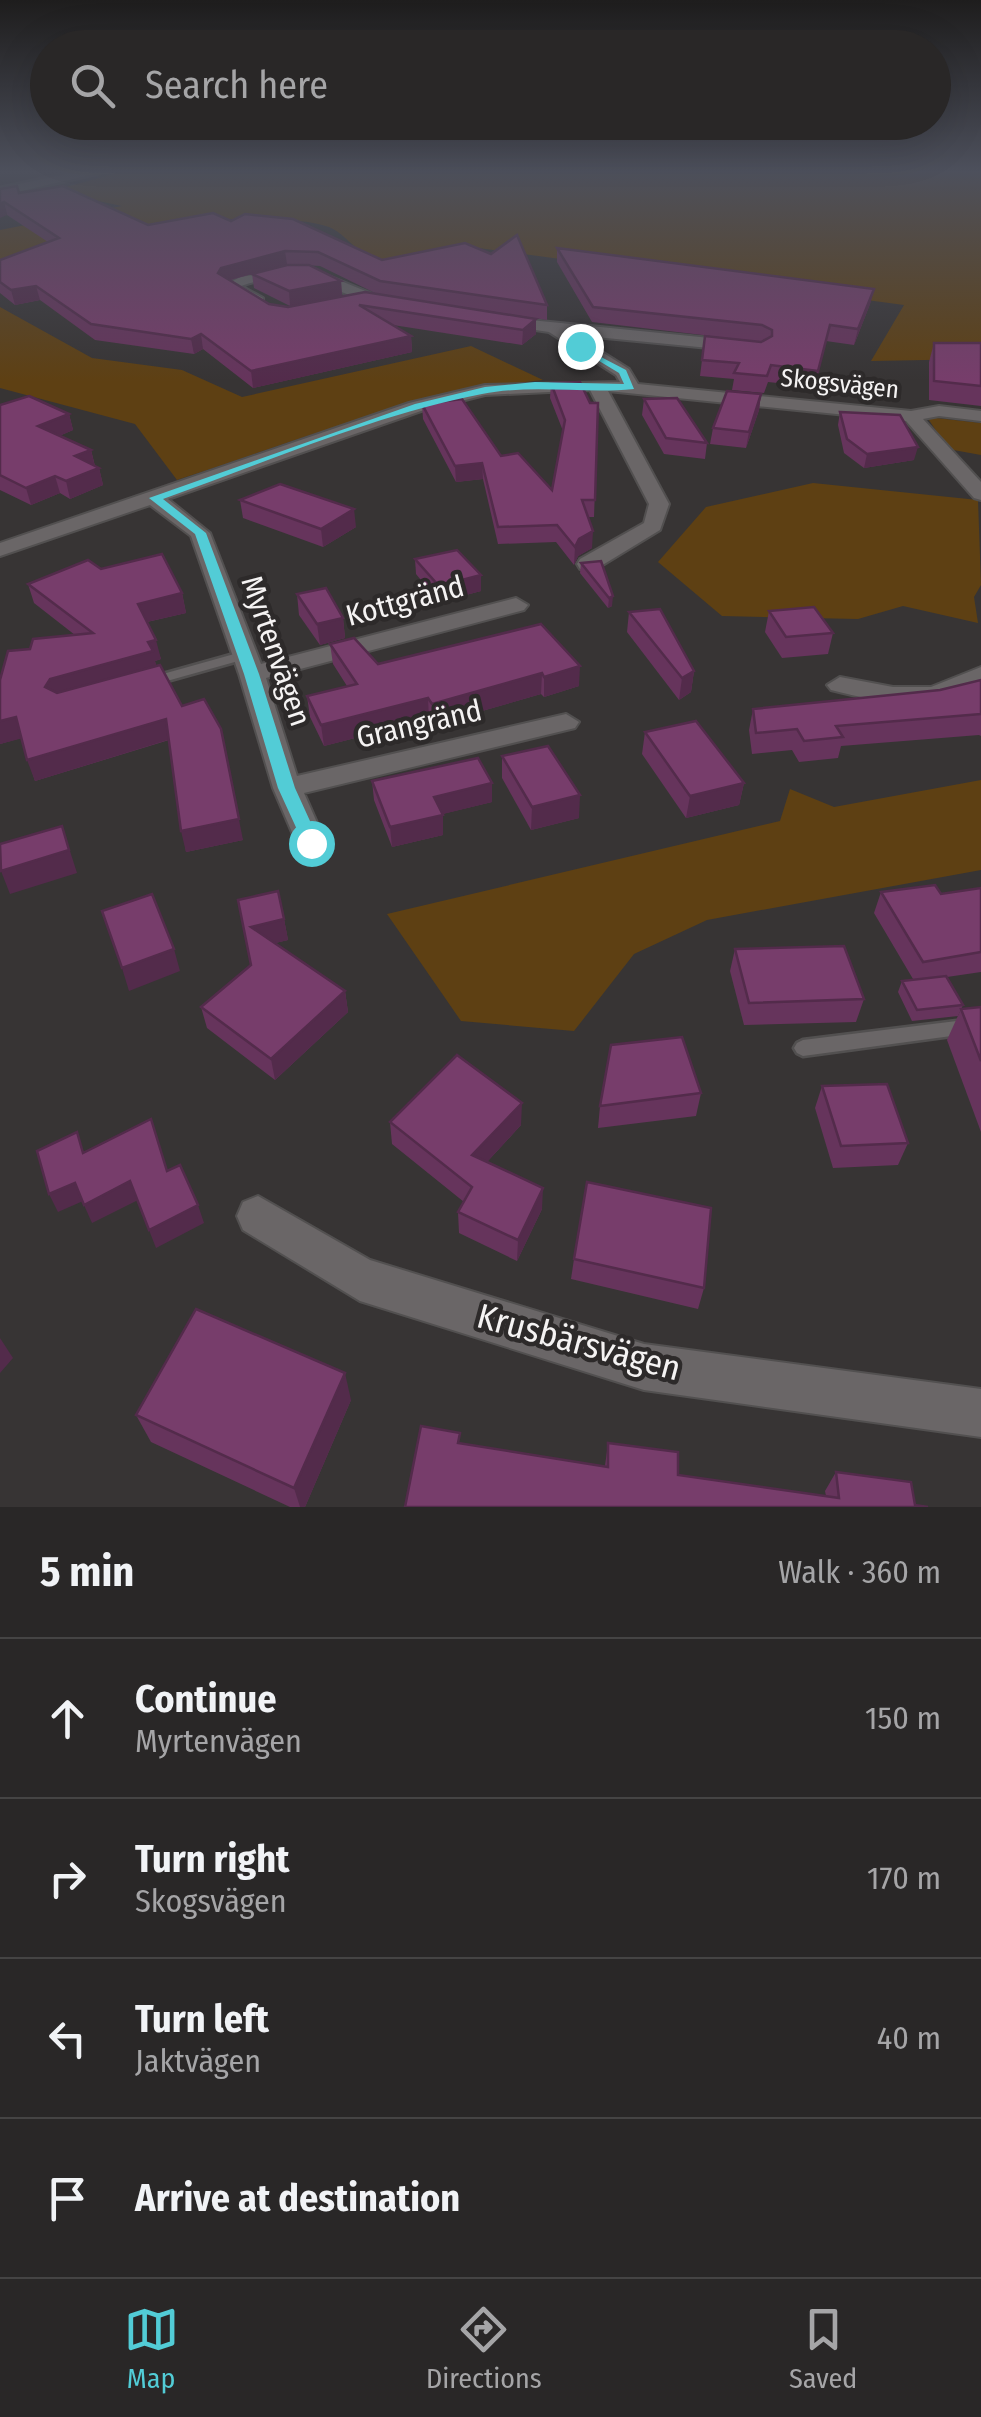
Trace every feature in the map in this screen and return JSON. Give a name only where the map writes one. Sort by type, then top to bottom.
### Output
[{"type":"street","points":[[278,312],[231,286],[288,272],[313,272],[366,299],[413,309]]},
{"type":"street","points":[[336,305],[366,299]]},
{"type":"street","points":[[481,318],[760,349]]},
{"type":"street","points":[[553,328],[623,372],[631,387]]},
{"type":"street","points":[[588,564],[652,526],[659,504],[596,385]]},
{"type":"street","name":"Skogsvägen","points":[[0,550],[415,407],[485,390],[596,385],[911,416],[939,411],[981,416]]},
{"type":"street","points":[[911,416],[981,494]]},
{"type":"street","name":"Myrtenvägen","points":[[154,498],[200,533],[287,788],[311,843]]},
{"type":"street","name":"Kottgränd","points":[[248,665],[516,605]]},
{"type":"street","points":[[840,684],[883,696],[936,693],[981,675]]},
{"type":"street","name":"Grangränd","points":[[287,788],[566,722]]},
{"type":"street","name":"Krusbärsvägen","points":[[258,1216],[360,1279],[644,1367],[981,1413]]},
{"type":"lane","points":[[135,686],[248,665]]},
{"type":"lane","points":[[803,1048],[981,1025]]},
{"type":"shaded area","points":[[0,240],[67,240],[29,250],[0,261]]},
{"type":"shaded area","points":[[347,240],[981,240],[981,359],[871,361],[904,305],[471,247],[352,277],[360,251]]},
{"type":"shaded area","points":[[0,307],[92,358],[182,370],[242,397],[471,346],[543,380],[496,386],[403,407],[177,480],[135,424],[0,388]]},
{"type":"shaded area","points":[[927,417],[981,423],[981,455],[948,449]]},
{"type":"shaded area","points":[[813,483],[978,500],[981,585],[974,597],[978,623],[903,606],[858,619],[722,616],[658,562],[706,507]]},
{"type":"shaded area","points":[[981,780],[981,870],[707,920],[634,954],[574,1031],[461,1021],[387,914],[780,821],[790,789],[834,807]]},
{"type":"building","points":[[53,240],[339,240],[382,260],[465,243],[491,254],[510,240],[519,240],[547,305],[380,281],[318,252],[285,251],[221,268],[218,273],[269,304],[288,307],[365,292],[536,319],[523,330],[359,305],[411,336],[251,371],[201,334],[191,339],[91,324],[36,286],[11,290],[0,282],[0,260]]},
{"type":"building","points":[[557,248],[874,289],[858,329],[830,325],[818,371],[771,365],[767,376],[734,373],[739,363],[702,360],[705,336],[761,342],[772,336],[772,330],[762,325],[593,307]]},
{"type":"building","points":[[287,265],[309,265],[341,281],[289,291],[252,274]]},
{"type":"building","points":[[934,343],[981,343],[981,386],[934,381]]},
{"type":"building","points":[[580,382],[590,403],[598,403],[595,500],[582,500],[593,531],[579,539],[575,547],[557,525],[498,527],[482,463],[455,466],[422,404],[462,399],[501,456],[518,453],[552,490],[565,420],[551,383]]},
{"type":"building","points":[[727,391],[761,394],[749,432],[713,428]]},
{"type":"building","points":[[29,396],[69,414],[38,426],[91,450],[75,456],[99,468],[66,481],[55,476],[26,488],[0,475],[0,405]]},
{"type":"building","points":[[677,398],[707,443],[666,438],[644,399]]},
{"type":"building","points":[[840,412],[900,415],[918,447],[867,454],[847,439]]},
{"type":"building","points":[[280,484],[354,509],[321,529],[240,500]]},
{"type":"building","points":[[457,550],[481,575],[439,586],[415,559]]},
{"type":"building","points":[[162,554],[182,593],[138,604],[156,640],[148,642],[153,651],[50,679],[45,687],[57,693],[160,665],[182,706],[204,699],[221,729],[239,819],[181,831],[166,719],[27,760],[16,717],[0,721],[0,680],[8,651],[30,649],[33,639],[93,633],[28,584],[88,560],[101,569]]},
{"type":"building","points":[[601,561],[613,596],[609,598],[581,563]]},
{"type":"building","points":[[326,588],[343,618],[317,624],[297,594]]},
{"type":"building","points":[[814,607],[833,633],[786,637],[769,611]]},
{"type":"building","points":[[660,609],[694,671],[682,678],[629,612]]},
{"type":"building","points":[[541,624],[580,666],[432,704],[428,698],[321,725],[307,696],[357,684],[330,644],[354,638],[378,664]]},
{"type":"building","points":[[981,680],[981,714],[836,726],[843,737],[804,741],[797,729],[756,733],[753,709],[940,690]]},
{"type":"building","points":[[696,721],[744,783],[690,796],[645,732]]},
{"type":"building","points":[[548,746],[580,795],[532,807],[502,756]]},
{"type":"building","points":[[478,758],[492,783],[434,797],[443,815],[390,827],[372,781]]},
{"type":"building","points":[[62,826],[69,850],[1,871],[0,844]]},
{"type":"building","points":[[935,885],[941,894],[981,888],[981,952],[923,962],[881,892]]},
{"type":"building","points":[[278,891],[284,919],[251,927],[345,991],[271,1059],[201,1007],[251,965],[238,900]]},
{"type":"building","points":[[152,894],[174,949],[122,968],[102,911]]},
{"type":"building","points":[[844,946],[864,999],[749,1003],[735,949]]},
{"type":"building","points":[[946,976],[963,1005],[917,1010],[902,981]]},
{"type":"building","points":[[981,1007],[981,1061],[961,1009]]},
{"type":"building","points":[[682,1037],[701,1093],[600,1106],[611,1045]]},
{"type":"building","points":[[457,1055],[522,1103],[472,1155],[543,1188],[518,1240],[458,1212],[472,1187],[390,1122]]},
{"type":"building","points":[[887,1084],[908,1143],[841,1146],[822,1086]]},
{"type":"building","points":[[151,1119],[167,1171],[180,1165],[198,1205],[149,1230],[130,1181],[84,1205],[75,1183],[49,1194],[37,1151],[77,1132],[83,1153]]},
{"type":"building","points":[[587,1182],[711,1208],[704,1288],[574,1259]]},
{"type":"building","points":[[196,1309],[345,1373],[294,1488],[136,1415]]},
{"type":"building","points":[[421,1426],[460,1433],[458,1443],[608,1467],[608,1443],[678,1452],[678,1475],[839,1498],[836,1472],[911,1482],[915,1505],[928,1507],[405,1507]]},
{"type":"route","points":[[311,843],[287,788],[252,674],[200,533],[154,498],[415,407],[485,390],[535,385],[631,387],[623,372],[580,346]]}]
